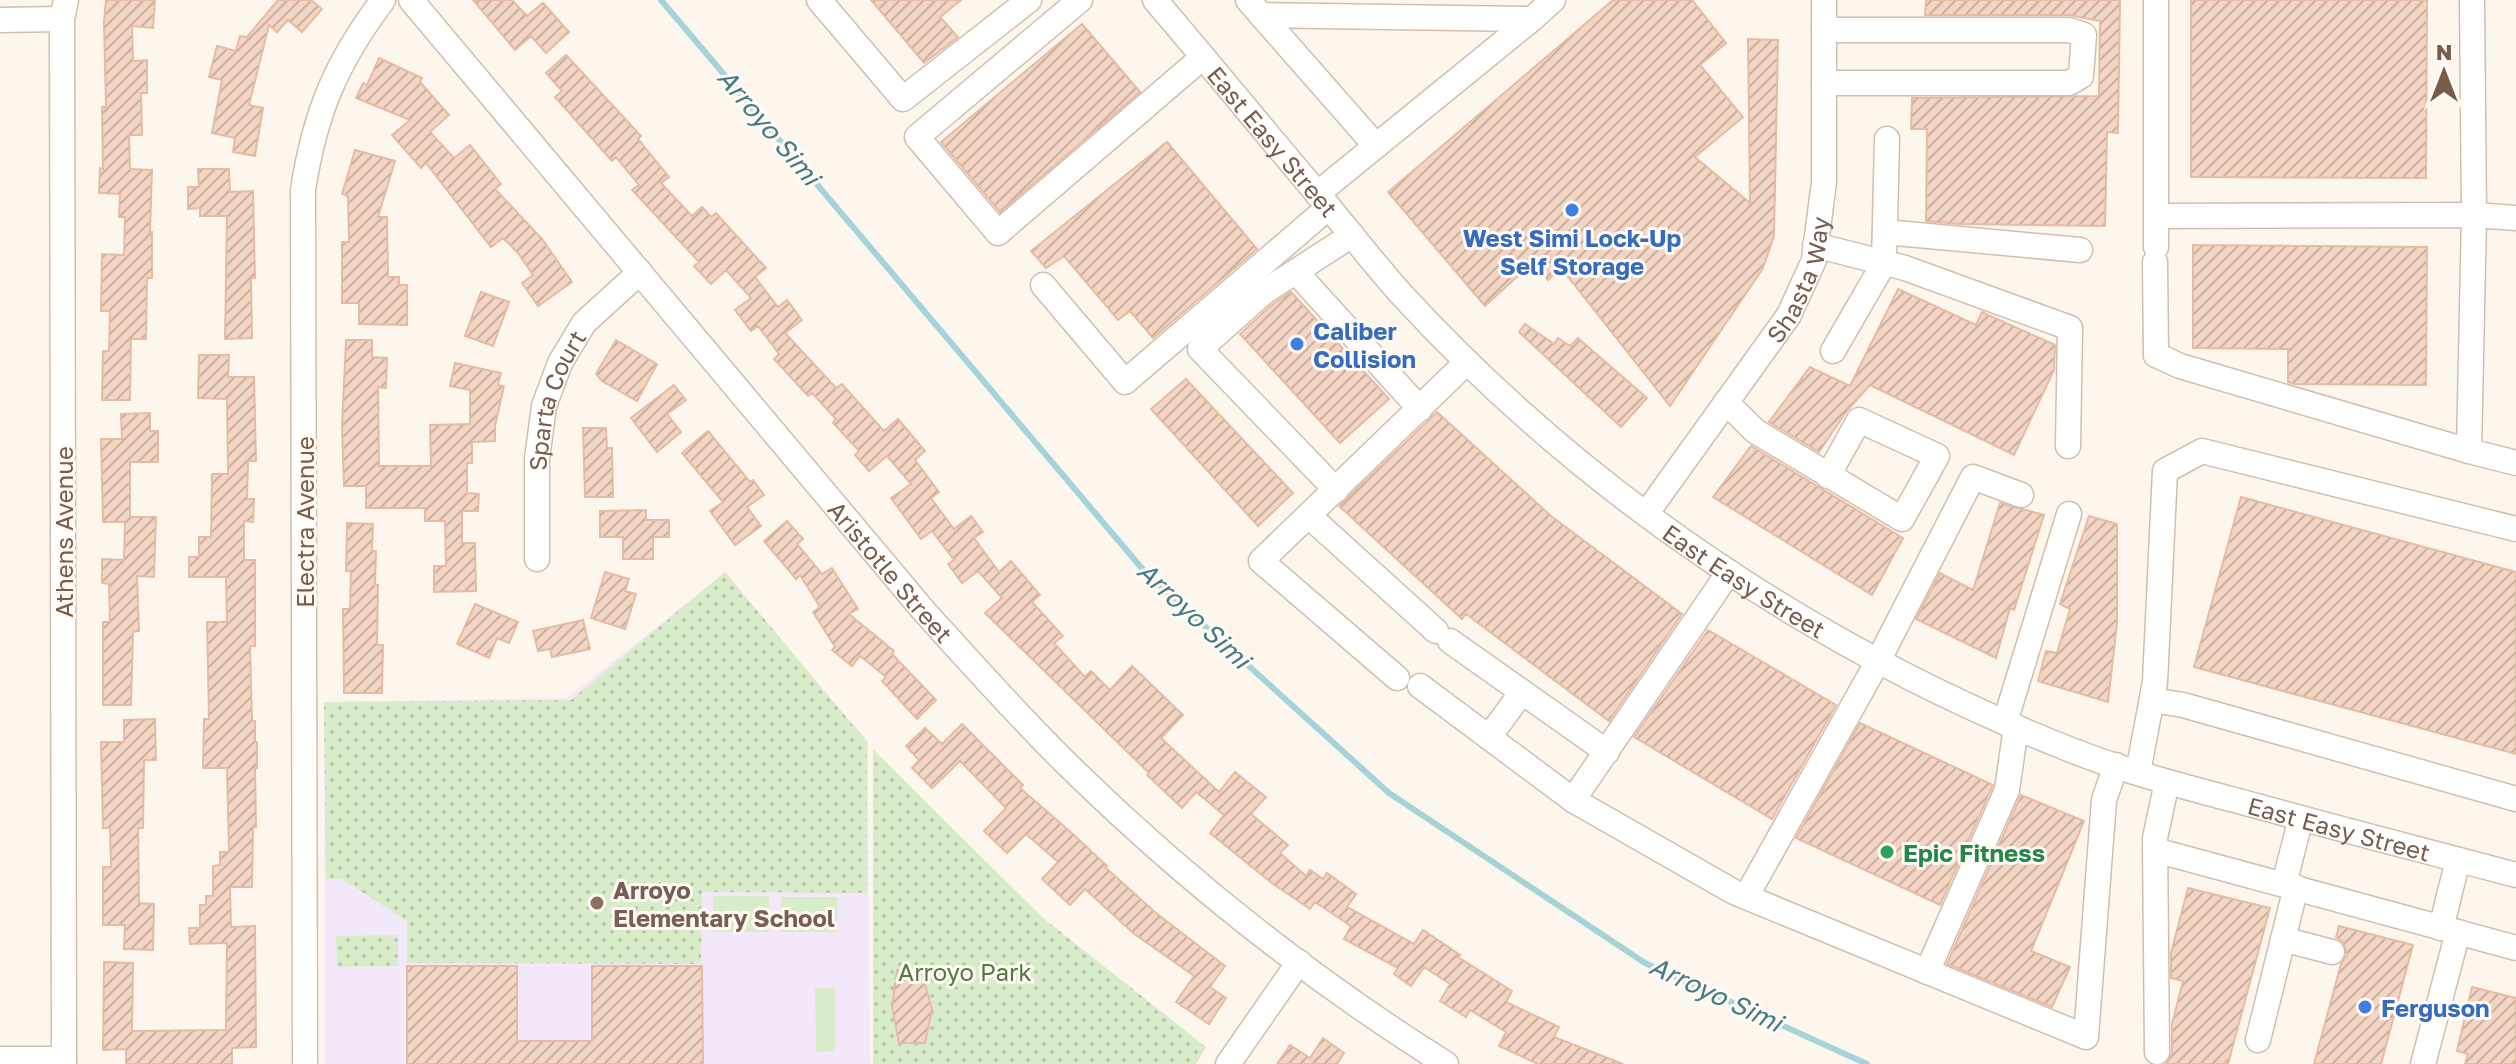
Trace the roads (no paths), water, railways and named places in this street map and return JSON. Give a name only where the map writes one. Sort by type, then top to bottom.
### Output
[{"type":"street","name":"Electra Avenue","points":[[305,1064],[303,190],[310,144],[328,89],[355,38],[383,0]]},
{"type":"street","name":"Aristotle Street","points":[[411,0],[923,610],[1006,702],[1152,843],[1225,905],[1396,1033],[1446,1064]]},
{"type":"street","points":[[819,0],[903,99],[1029,0]]},
{"type":"street","points":[[1080,0],[917,137],[998,233],[1203,57]]},
{"type":"street","name":"East Easy Street","points":[[1155,0],[1400,293],[1467,362],[1589,471],[1755,591],[1878,661],[1973,709],[2070,750],[2167,782],[2516,875]]},
{"type":"street","points":[[1043,285],[1125,382],[1323,201],[1376,146],[1553,0]]},
{"type":"street","name":"Shasta Way","points":[[1646,514],[1789,315],[1814,260],[1824,182],[1824,0]]},
{"type":"street","points":[[2156,0],[2156,355],[2180,366],[2516,463]]},
{"type":"street","points":[[2469,451],[2474,215],[2472,0]]},
{"type":"street","points":[[1255,7],[1532,19]]},
{"type":"street","points":[[1255,7],[1376,146]]},
{"type":"street","points":[[0,20],[64,10]]},
{"type":"street","name":"Athens Avenue","points":[[64,10],[64,1061]]},
{"type":"street","points":[[1824,30],[2069,30],[2084,35],[2081,76],[2069,83],[1824,83]]},
{"type":"street","points":[[1833,351],[1884,263],[1887,139]]},
{"type":"street","points":[[2156,216],[2474,215],[2516,218]]},
{"type":"street","points":[[1885,232],[2080,250]]},
{"type":"street","points":[[1336,490],[1200,349],[1264,292],[1352,235]]},
{"type":"street","points":[[1815,245],[1905,268],[2070,328],[2068,446]]},
{"type":"street","name":"Sparta Court","points":[[537,559],[537,459],[544,406],[560,363],[584,323],[640,272]]},
{"type":"street","points":[[1297,273],[1420,409]]},
{"type":"street","points":[[1397,678],[1261,561],[1467,362]]},
{"type":"street","points":[[1726,402],[1755,431],[1828,476],[1902,519],[1937,456],[1859,420],[1828,476]]},
{"type":"street","points":[[1420,686],[1573,800],[1746,897],[2086,1037],[2104,800],[2127,768],[2152,700],[2155,682],[2165,471],[2202,451],[2516,529]]},
{"type":"street","points":[[1746,897],[1878,661],[1973,477],[2021,495]]},
{"type":"street","points":[[1927,972],[2007,790],[2010,725],[2069,514]]},
{"type":"street","points":[[1309,516],[1443,636],[1607,752]]},
{"type":"street","points":[[1573,800],[1729,572]]},
{"type":"street","points":[[1489,737],[1522,692]]},
{"type":"street","points":[[2152,700],[2183,705],[2516,799]]},
{"type":"street","points":[[2157,1052],[2155,838],[2167,782]]},
{"type":"street","points":[[2258,1040],[2283,939],[2301,818]]},
{"type":"street","points":[[2155,850],[2516,948]]},
{"type":"street","points":[[2423,1064],[2450,930],[2458,860]]},
{"type":"street","points":[[2283,939],[2332,952]]},
{"type":"street","points":[[1228,1064],[1299,962]]},
{"type":"street","points":[[0,1059],[64,1061]]},
{"type":"waterway","name":"Arroyo Simi","points":[[661,0],[1145,572],[1389,793],[1645,963],[1867,1064]]},
{"type":"place","name":"West Simi Lock-Up Self Storage","points":[[1572,210]]},
{"type":"place","name":"Caliber Collision","points":[[1297,344]]},
{"type":"place","name":"Epic Fitness","points":[[1887,852]]},
{"type":"place","name":"Arroyo Elementary School","points":[[597,903]]},
{"type":"place","name":"Ferguson","points":[[2365,1007]]},
{"type":"park label","name":"Arroyo Park","points":[[965,971]]}]
